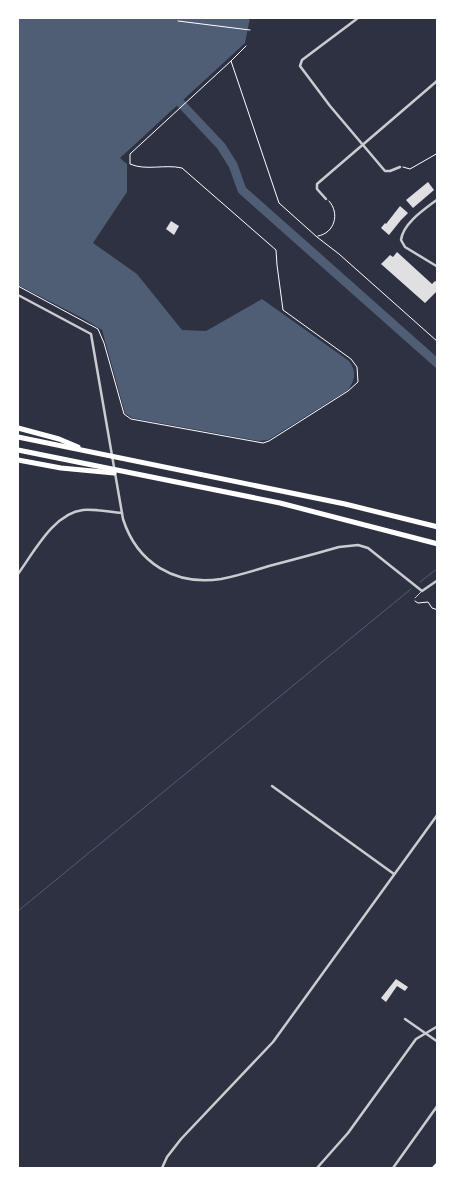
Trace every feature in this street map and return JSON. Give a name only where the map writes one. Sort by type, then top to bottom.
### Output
[{"type":"highway","points":[[18,428],[59,439],[90,452]]},
{"type":"highway","points":[[18,437],[362,508],[438,527]]},
{"type":"highway","points":[[18,450],[280,503],[438,544]]},
{"type":"highway","points":[[18,460],[61,468],[135,474]]},
{"type":"main road","points":[[434,1168],[438,1164]]},
{"type":"street","points":[[358,18],[300,63],[303,71],[330,106],[385,170],[390,171],[400,166]]},
{"type":"street","points":[[326,199],[317,189],[317,184],[437,81],[438,72]]},
{"type":"street","points":[[438,199],[408,226],[401,240],[405,247],[438,267]]},
{"type":"street","points":[[18,295],[91,334],[122,513],[128,534],[138,551],[150,562],[162,570],[195,580],[219,579],[339,547],[358,545],[368,548],[375,553],[422,591],[438,580]]},
{"type":"street","points":[[18,574],[56,522],[66,515],[77,511],[89,510],[122,513]]},
{"type":"street","points":[[272,786],[394,874]]},
{"type":"street","points":[[162,1168],[167,1157],[181,1139],[273,1042],[438,814]]},
{"type":"street","points":[[405,1019],[438,1042]]},
{"type":"street","points":[[317,1168],[348,1133],[416,1039],[438,1026]]},
{"type":"street","points":[[393,1168],[438,1105]]},
{"type":"lane","points":[[415,598],[422,591]]},
{"type":"path","points":[[178,21],[250,30]]},
{"type":"path","points":[[18,286],[98,329],[104,343],[124,414],[131,419],[262,443],[269,441],[348,391],[358,382],[356,367],[351,359],[282,310],[276,250],[182,168],[167,166],[138,167],[130,164],[130,154],[147,136],[246,46]]},
{"type":"path","points":[[231,61],[279,203],[438,342]]},
{"type":"path","points":[[400,166],[410,170],[438,153]]},
{"type":"path","points":[[317,237],[329,231],[334,223],[334,209],[331,202],[326,199]]},
{"type":"path","points":[[415,598],[417,603],[428,602],[432,608],[438,610]]},
{"type":"water","points":[[18,18],[250,18],[245,43],[120,158],[127,164],[127,192],[93,243],[137,274],[182,330],[206,331],[262,299],[349,361],[354,376],[348,390],[268,440],[259,441],[132,418],[125,413],[102,330],[18,285]]},
{"type":"building","points":[[428,182],[434,190],[413,208],[406,200]]},
{"type":"building","points":[[400,206],[408,213],[389,235],[381,228]]},
{"type":"building","points":[[171,221],[179,226],[174,235],[166,229]]},
{"type":"building","points":[[397,252],[432,284],[435,281],[438,283],[438,290],[425,303],[381,264],[390,255],[393,257]]},
{"type":"building","points":[[396,979],[408,987],[405,991],[397,986],[386,1002],[381,998]]},
{"type":"waterway","points":[[173,95],[221,146],[233,165],[242,190],[438,364]]},
{"type":"waterway","points":[[420,582],[438,568]]},
{"type":"waterway","points":[[18,911],[411,589]]}]
